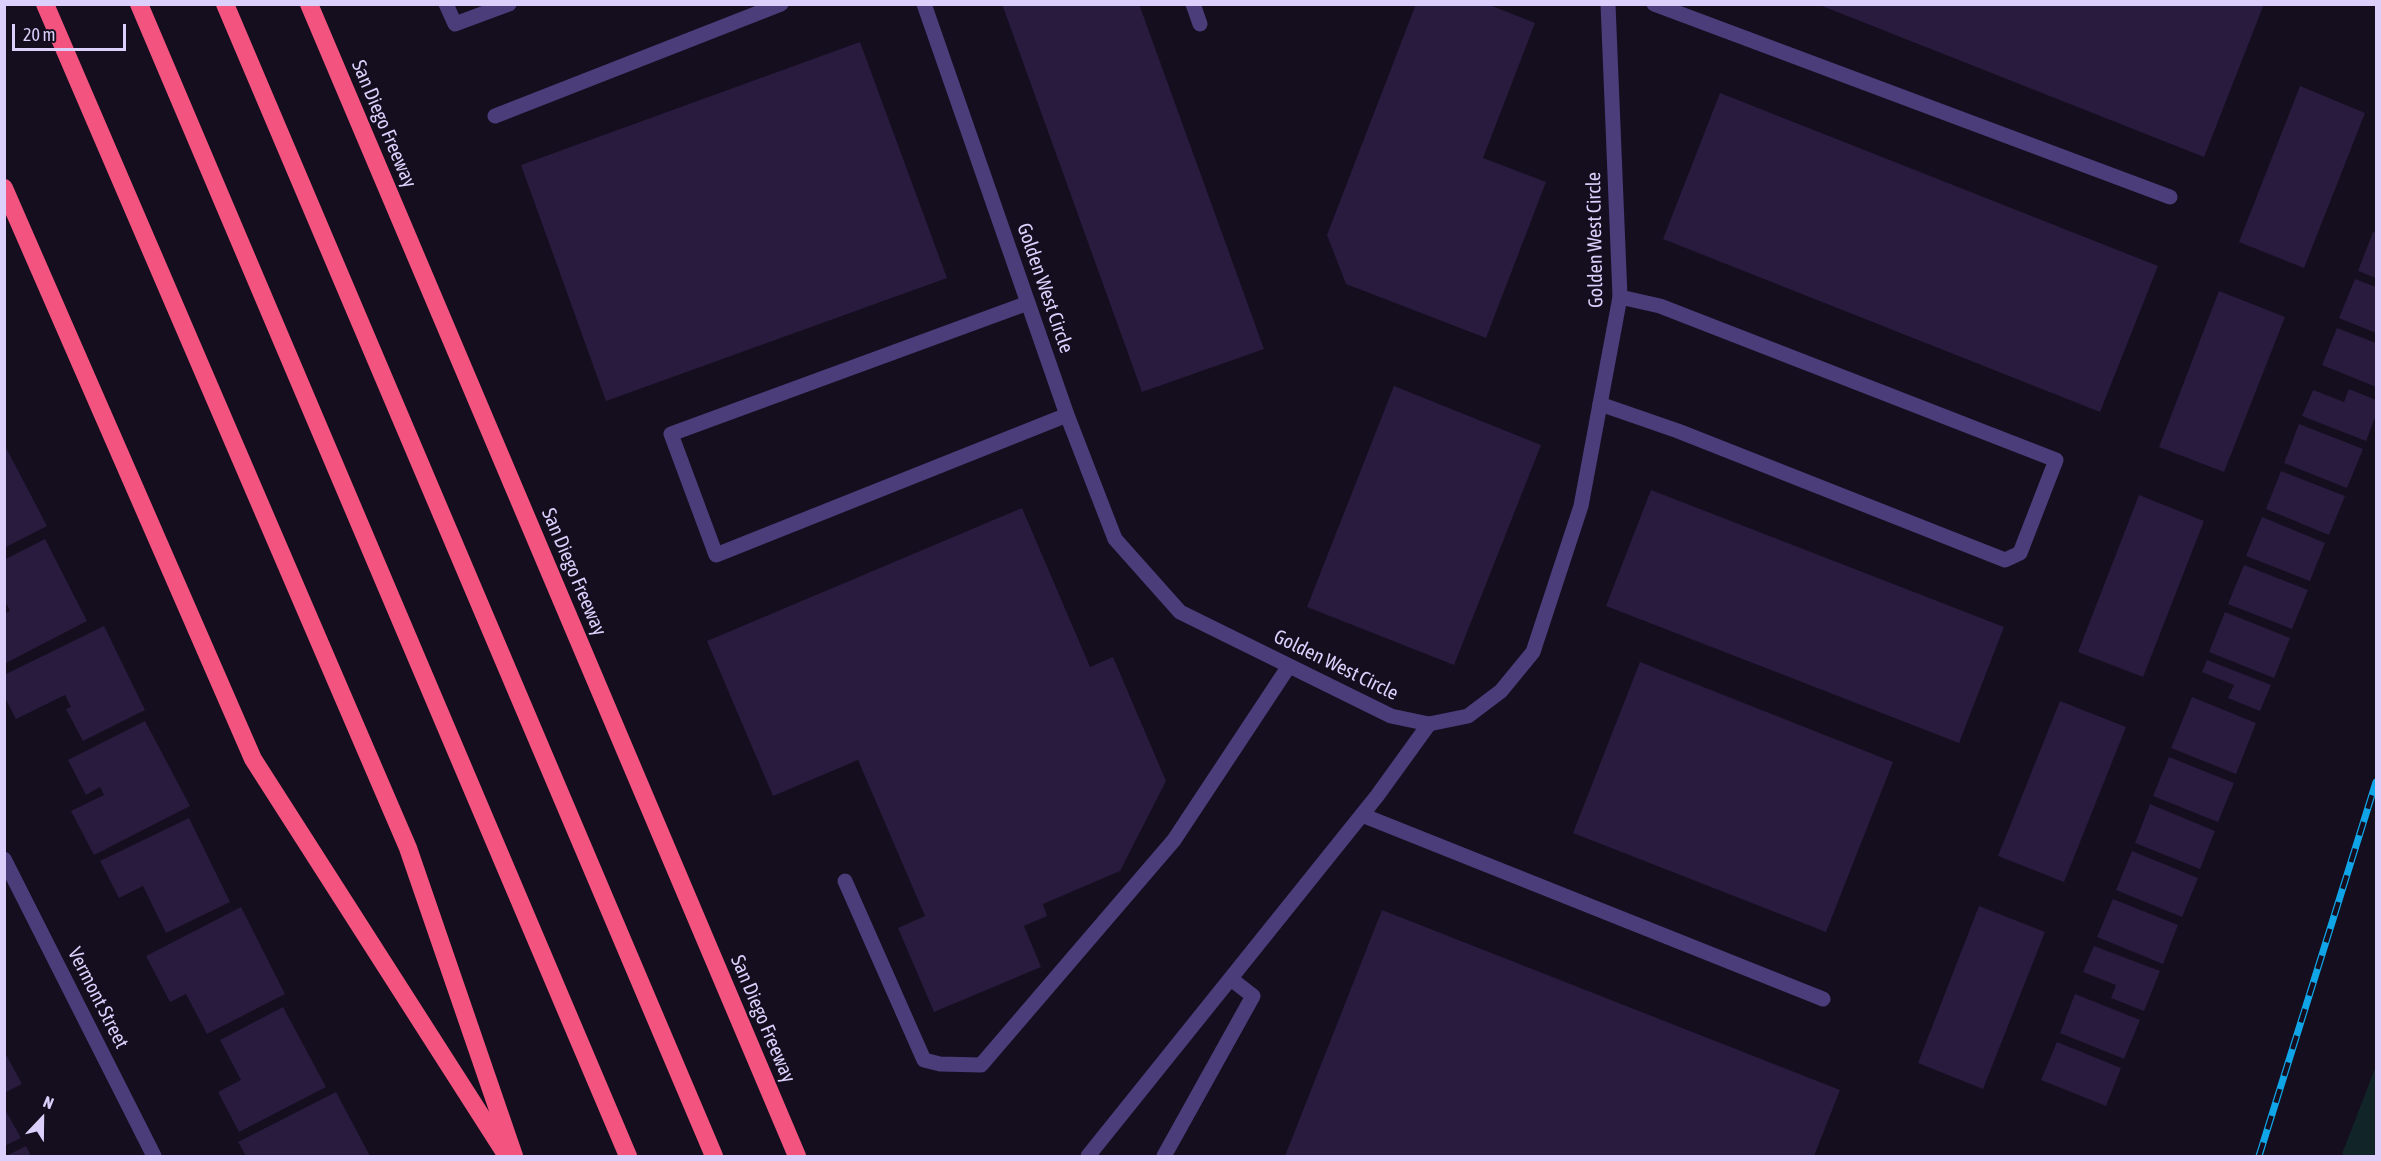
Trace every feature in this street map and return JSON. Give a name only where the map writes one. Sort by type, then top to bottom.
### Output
[{"type":"highway","points":[[45,4],[408,849],[514,1156]]},
{"type":"highway","points":[[139,4],[628,1156]]},
{"type":"highway","points":[[225,4],[714,1156]]},
{"type":"highway","name":"San Diego Freeway","points":[[309,4],[797,1156]]},
{"type":"highway","points":[[4,188],[253,759],[507,1156]]},
{"type":"street","points":[[446,4],[455,24],[509,4]]},
{"type":"street","points":[[495,116],[781,4]]},
{"type":"street","name":"Golden West Circle","points":[[924,4],[1067,415],[1115,539],[1180,612],[1391,716],[1429,724],[1467,716],[1502,691],[1533,652],[1581,506],[1620,297],[1608,4]]},
{"type":"street","points":[[1193,4],[1200,24]]},
{"type":"street","points":[[1654,4],[2170,197]]},
{"type":"street","points":[[1600,404],[1678,431],[2005,560],[2020,553],[2056,460],[1660,306],[1620,297]]},
{"type":"street","points":[[1028,303],[671,434],[716,555],[1067,415]]},
{"type":"street","points":[[845,881],[924,1060],[940,1064],[981,1065],[1174,840],[1289,666]]},
{"type":"street","points":[[1088,1156],[1362,815],[1429,724]]},
{"type":"street","points":[[1362,815],[1824,999]]},
{"type":"street","name":"Vermont Street","points":[[4,858],[154,1156]]},
{"type":"street","points":[[1164,1156],[1253,996],[1231,979]]},
{"type":"green space","points":[[2376,1066],[2376,1156],[2342,1154]]},
{"type":"building","points":[[1002,4],[1139,4],[1264,349],[1142,392]]},
{"type":"building","points":[[1416,4],[1487,4],[1535,23],[1483,158],[1546,182],[1486,338],[1346,284],[1327,235]]},
{"type":"building","points":[[1817,4],[2264,4],[2204,157]]},
{"type":"building","points":[[860,42],[947,278],[606,401],[521,165]]},
{"type":"building","points":[[2300,86],[2365,113],[2304,268],[2239,242]]},
{"type":"building","points":[[1720,93],[2158,266],[2100,412],[1663,239]]},
{"type":"building","points":[[2373,232],[2376,233],[2376,278],[2358,271]]},
{"type":"building","points":[[2355,279],[2376,287],[2376,333],[2339,318]]},
{"type":"building","points":[[2219,291],[2285,317],[2224,472],[2159,447]]},
{"type":"building","points":[[2337,328],[2376,343],[2376,387],[2322,365]]},
{"type":"building","points":[[1394,386],[1541,445],[1454,665],[1307,607]]},
{"type":"building","points":[[2349,389],[2376,400],[2376,415],[2366,441],[2302,416],[2313,390],[2344,402]]},
{"type":"building","points":[[2299,424],[2363,449],[2347,488],[2284,463]]},
{"type":"building","points":[[4,444],[47,526],[4,548]]},
{"type":"building","points":[[2281,471],[2345,496],[2329,535],[2266,509]]},
{"type":"building","points":[[1651,490],[2004,627],[1959,743],[1606,606]]},
{"type":"building","points":[[2139,495],[2204,521],[2143,677],[2078,652]]},
{"type":"building","points":[[1022,508],[1090,667],[1113,657],[1166,781],[1120,871],[1043,904],[1047,916],[1024,926],[1041,967],[934,1012],[898,928],[925,916],[858,760],[773,796],[707,641]]},
{"type":"building","points":[[2262,517],[2325,543],[2310,581],[2246,556]]},
{"type":"building","points":[[45,539],[87,621],[4,664],[4,614],[10,611],[4,599],[4,560]]},
{"type":"building","points":[[2244,565],[2308,590],[2292,629],[2228,604]]},
{"type":"building","points":[[2225,612],[2290,638],[2274,678],[2209,652]]},
{"type":"building","points":[[104,626],[145,710],[83,741],[66,709],[71,707],[65,695],[16,719],[4,696],[4,675]]},
{"type":"building","points":[[2207,660],[2271,685],[2260,711],[2228,698],[2234,685],[2202,672]]},
{"type":"building","points":[[1640,662],[1893,762],[1826,932],[1573,833]]},
{"type":"building","points":[[2192,697],[2256,723],[2236,774],[2171,748]]},
{"type":"building","points":[[2060,701],[2126,727],[2064,882],[1998,856]]},
{"type":"building","points":[[145,721],[190,806],[94,855],[71,811],[104,795],[100,787],[86,795],[68,760]]},
{"type":"building","points":[[2169,757],[2234,783],[2218,822],[2153,796]]},
{"type":"building","points":[[2150,804],[2215,831],[2200,869],[2135,843]]},
{"type":"building","points":[[189,818],[230,902],[166,933],[143,886],[119,898],[100,861]]},
{"type":"building","points":[[2132,851],[2198,878],[2182,917],[2116,890]]},
{"type":"building","points":[[2113,899],[2178,925],[2163,964],[2097,937]]},
{"type":"building","points":[[1979,906],[2045,932],[1983,1089],[1918,1063]]},
{"type":"building","points":[[241,907],[285,994],[207,1034],[186,994],[170,1002],[146,956]]},
{"type":"building","points":[[1382,910],[1840,1090],[1814,1156],[1285,1156]]},
{"type":"building","points":[[2094,946],[2160,971],[2144,1011],[2111,998],[2116,985],[2083,972]]},
{"type":"building","points":[[2075,994],[2140,1020],[2124,1059],[2060,1033]]},
{"type":"building","points":[[283,1007],[326,1087],[239,1132],[218,1092],[241,1080],[220,1040]]},
{"type":"building","points":[[2057,1042],[2121,1068],[2106,1106],[2041,1080]]},
{"type":"building","points":[[4,1051],[22,1084],[4,1093]]},
{"type":"building","points":[[336,1092],[370,1156],[246,1156],[238,1142]]},
{"type":"building","points":[[4,1108],[21,1138],[4,1146]]},
{"type":"building","points":[[26,1146],[31,1156],[6,1156]]},
{"type":"railway","points":[[2259,1156],[2376,782]]}]
